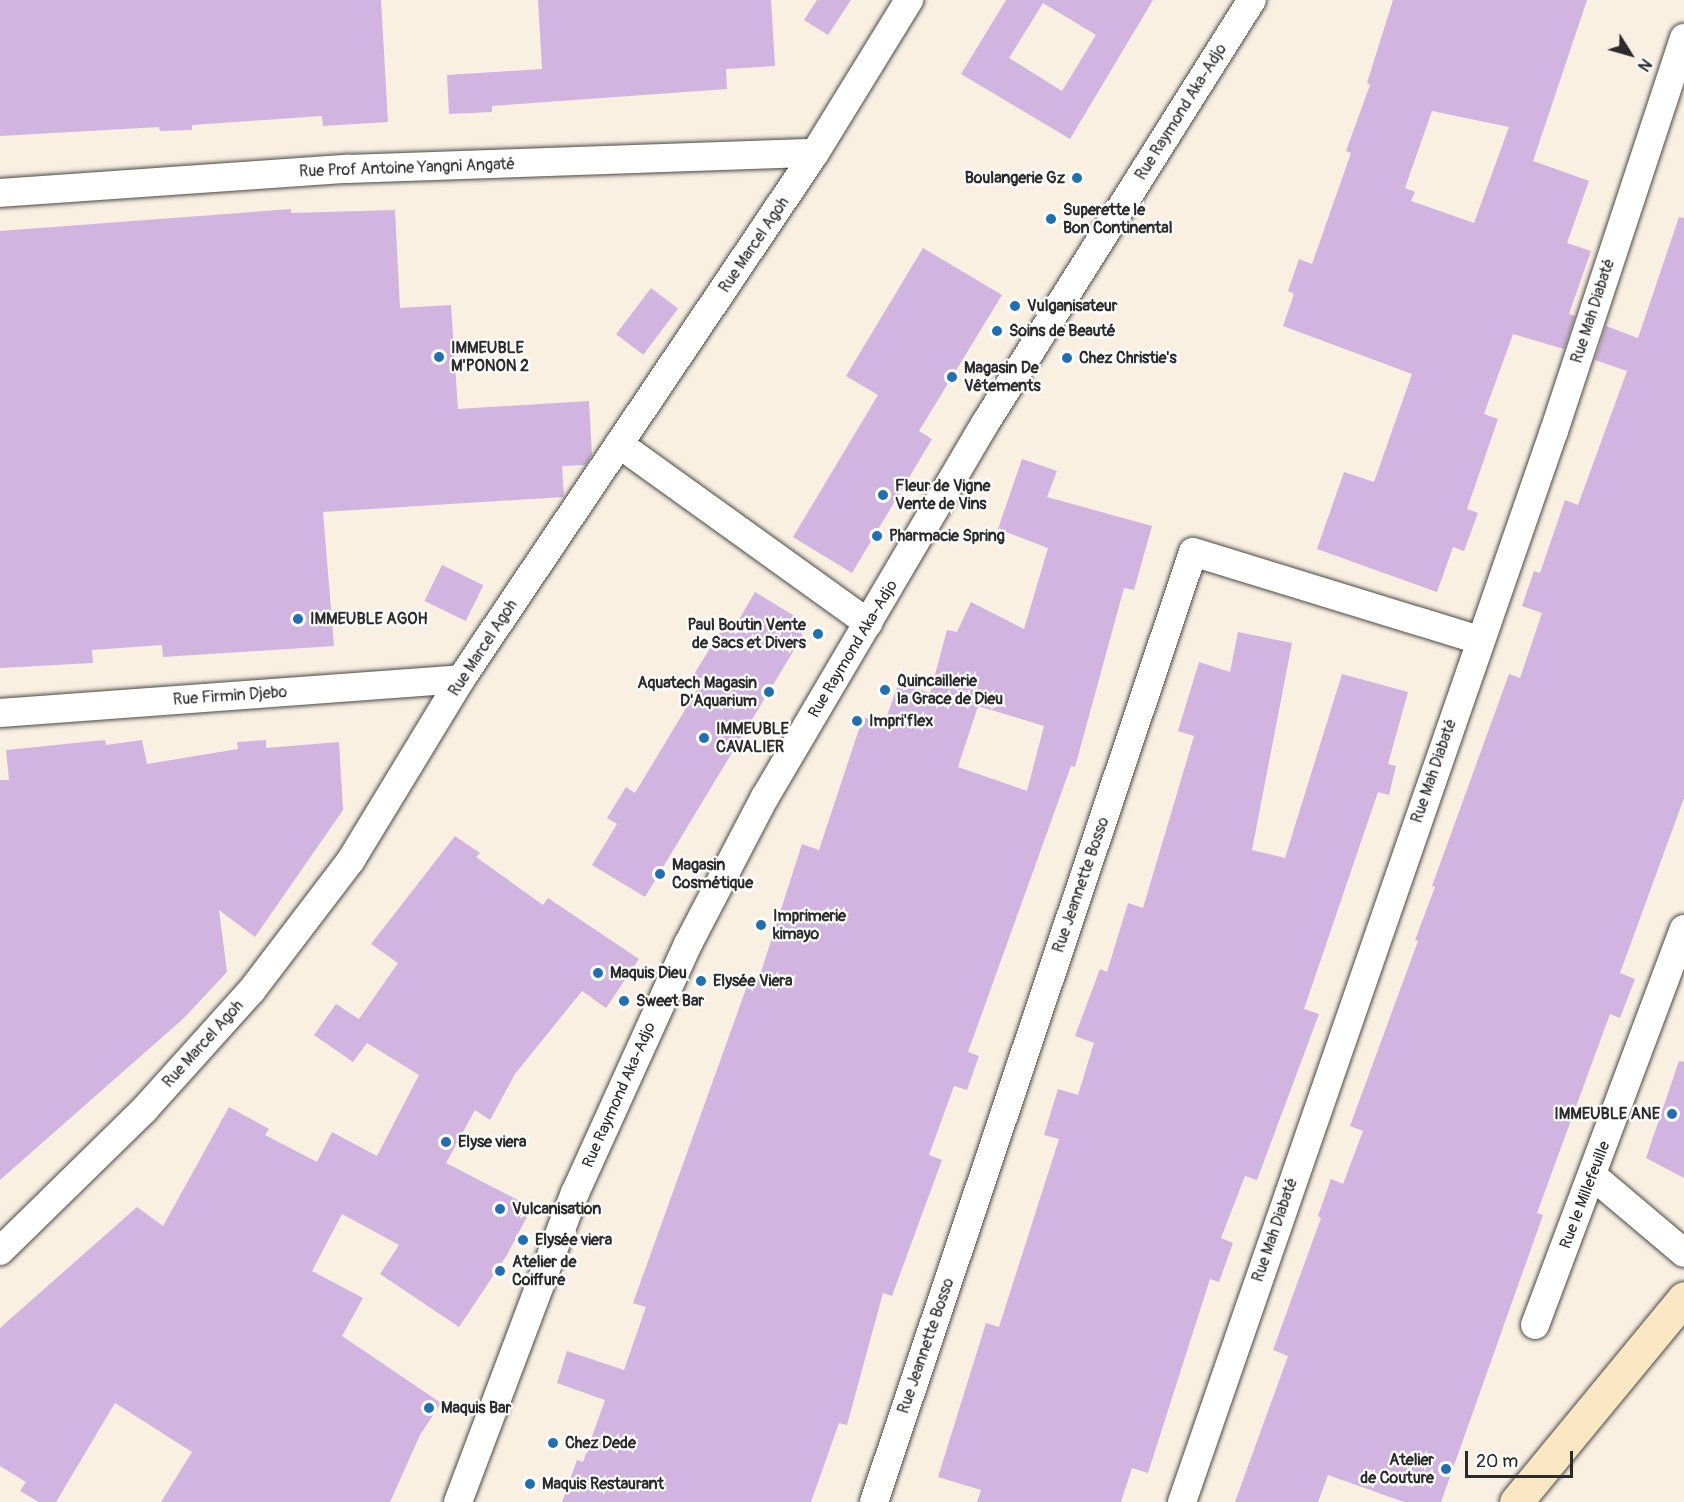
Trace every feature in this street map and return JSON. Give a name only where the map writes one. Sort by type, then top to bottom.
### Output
[{"type":"street","name":"Rue Marcel Agoh","points":[[0,1251],[144,1110],[252,990],[351,860],[461,680],[815,153],[909,0]]},
{"type":"street","name":"Rue Raymond Aka-Adjo","points":[[458,1502],[575,1193],[688,944],[765,797],[986,422],[1252,0]]},
{"type":"street","name":"Rue Mah Diabaté","points":[[1182,1502],[1479,640],[1554,431],[1684,38]]},
{"type":"street","name":"Rue Prof Antoine Yangni Angaté","points":[[0,193],[347,169],[815,153]]},
{"type":"street","points":[[619,444],[868,623]]},
{"type":"street","name":"Rue Jeannette Bosso","points":[[874,1502],[1193,552],[1479,640]]},
{"type":"street","name":"Rue Firmin Djebo","points":[[0,713],[461,680]]},
{"type":"street","name":"Rue le Millefeuille","points":[[1535,1325],[1593,1176],[1684,929]]},
{"type":"street","points":[[1593,1176],[1684,1253]]},
{"type":"street","points":[[1516,1502],[1684,1298]]},
{"type":"building","points":[[0,0],[381,0],[388,122],[323,126],[322,116],[192,125],[192,130],[160,131],[159,127],[0,136]]},
{"type":"building","points":[[538,0],[771,0],[775,66],[726,69],[727,89],[492,106],[492,112],[449,114],[447,75],[542,69]]},
{"type":"building","points":[[817,0],[851,0],[828,35],[804,20]]},
{"type":"building","points":[[1006,0],[1153,0],[1070,139],[961,74]],"holes":[[[1043,3],[1096,35],[1062,91],[1009,58]]]},
{"type":"building","points":[[1393,0],[1587,0],[1533,161],[1589,181],[1567,243],[1591,251],[1569,314],[1575,316],[1564,349],[1513,334],[1484,414],[1498,419],[1467,509],[1478,513],[1464,551],[1453,547],[1437,592],[1317,549],[1344,472],[1374,482],[1412,374],[1283,326],[1294,294],[1288,291],[1299,259],[1312,264],[1351,153],[1346,151],[1370,85],[1367,83]],"holes":[[[1432,111],[1509,127],[1474,223],[1411,201],[1415,192],[1405,188]]]},
{"type":"building","points":[[291,209],[291,213],[395,210],[400,308],[451,305],[458,409],[589,401],[592,455],[585,465],[562,466],[564,497],[323,512],[334,646],[163,657],[162,645],[92,650],[93,663],[0,668],[0,231]]},
{"type":"building","points":[[1679,217],[1684,218],[1684,798],[1620,973],[1635,979],[1620,1018],[1610,1014],[1537,1213],[1543,1215],[1441,1502],[1404,1502],[1328,1475],[1318,1502],[1235,1502],[1288,1356],[1273,1350],[1321,1218],[1318,1216],[1331,1179],[1343,1184],[1363,1131],[1350,1126],[1418,941],[1415,940],[1435,887],[1432,886],[1509,674],[1520,678],[1542,613],[1522,606],[1534,571],[1540,573],[1565,500],[1578,505],[1627,371],[1595,360],[1606,326],[1638,338]]},
{"type":"building","points":[[923,248],[1002,295],[919,431],[932,439],[852,573],[793,537],[878,395],[846,376]]},
{"type":"building","points":[[651,288],[678,308],[643,355],[616,334]]},
{"type":"building","points":[[1022,459],[1057,471],[1047,497],[1152,526],[1134,590],[1124,588],[1075,767],[1071,766],[968,1052],[979,1056],[967,1090],[954,1086],[929,1155],[942,1160],[892,1296],[883,1293],[847,1425],[839,1423],[811,1502],[562,1502],[577,1460],[583,1462],[605,1400],[557,1383],[567,1351],[624,1370],[646,1307],[633,1303],[751,975],[759,978],[802,844],[819,850],[863,717],[884,724],[899,682],[930,693],[947,630],[957,632],[971,602],[1024,629],[1048,548],[998,529]],"holes":[[[978,706],[1044,726],[1027,791],[958,767]]]},
{"type":"building","points":[[442,565],[483,585],[466,621],[424,601]]},
{"type":"building","name":"IMMEUBLE CAVALIER","points":[[755,592],[809,625],[645,897],[592,865],[617,824],[607,818],[626,787],[635,793],[697,690],[688,684],[725,624],[734,628]]},
{"type":"building","points":[[1238,632],[1292,643],[1252,850],[1285,858],[1342,674],[1408,692],[1388,764],[1396,766],[1389,795],[1378,792],[1304,1009],[1319,1014],[1257,1180],[1245,1176],[1221,1238],[1233,1243],[1219,1282],[1210,1279],[1148,1473],[1132,1468],[1121,1502],[977,1502],[981,1490],[938,1477],[986,1323],[999,1327],[1059,1139],[1044,1135],[1058,1089],[1078,1095],[1094,1043],[1075,1036],[1100,969],[1107,972],[1128,903],[1143,908],[1194,736],[1178,731],[1199,662],[1230,672]]},
{"type":"building","points":[[105,740],[106,745],[142,740],[147,764],[238,749],[237,742],[266,740],[266,748],[339,742],[343,810],[255,937],[219,910],[227,972],[184,1018],[0,1180],[0,780],[9,780],[6,750]]},
{"type":"building","points":[[455,836],[480,853],[476,857],[543,905],[548,898],[639,959],[606,1008],[582,991],[515,1074],[490,1120],[475,1110],[446,1163],[518,1200],[514,1208],[528,1215],[507,1255],[459,1327],[380,1274],[399,1245],[342,1214],[312,1271],[363,1298],[342,1336],[441,1403],[420,1435],[390,1502],[161,1502],[192,1452],[115,1403],[56,1502],[39,1502],[20,1491],[26,1482],[0,1466],[0,1328],[137,1207],[163,1226],[229,1107],[269,1129],[265,1135],[317,1162],[332,1132],[377,1156],[419,1075],[367,1043],[353,1062],[314,1035],[336,1004],[359,1019],[398,963],[371,944]]},
{"type":"building","name":"IMMEUBLE ANE","points":[[1679,1061],[1684,1062],[1684,1178],[1646,1158]]},
{"type":"place","name":"Boulangerie Gz","points":[[1077,178]]},
{"type":"place","name":"Superette le Bon Continental","points":[[1051,219]]},
{"type":"place","name":"Vulganisateur","points":[[1015,306]]},
{"type":"place","name":"Soins de Beauté","points":[[997,331]]},
{"type":"place","name":"IMMEUBLE M'PONON 2","points":[[439,357]]},
{"type":"place","name":"Chez Christie's","points":[[1067,358]]},
{"type":"place","name":"Magasin De Vêtements","points":[[952,377]]},
{"type":"place","name":"Fleur de Vigne Vente de Vins","points":[[883,495]]},
{"type":"place","name":"Pharmacie Spring","points":[[877,536]]},
{"type":"place","name":"IMMEUBLE AGOH","points":[[298,619]]},
{"type":"place","name":"Paul Boutin Vente de Sacs et Divers","points":[[818,634]]},
{"type":"place","name":"Quincaillerie la Grace de Dieu","points":[[885,690]]},
{"type":"place","name":"Aquatech Magasin D'Aquarium","points":[[769,692]]},
{"type":"place","name":"Impri'flex","points":[[857,721]]},
{"type":"place","name":"IMMEUBLE CAVALIER","points":[[704,738]]},
{"type":"place","name":"Magasin Cosmétique","points":[[660,874]]},
{"type":"place","name":"Imprimerie kimayo","points":[[761,925]]},
{"type":"place","name":"Maquis Dieu","points":[[598,973]]},
{"type":"place","name":"Elysée Viera","points":[[701,981]]},
{"type":"place","name":"Sweet Bar","points":[[624,1001]]},
{"type":"place","name":"IMMEUBLE ANE","points":[[1672,1114]]},
{"type":"place","name":"Elyse viera","points":[[446,1142]]},
{"type":"place","name":"Vulcanisation","points":[[500,1209]]},
{"type":"place","name":"Elysée viera","points":[[523,1240]]},
{"type":"place","name":"Atelier de Coiffure","points":[[500,1271]]},
{"type":"place","name":"Maquis Bar","points":[[429,1408]]},
{"type":"place","name":"Chez Dede","points":[[553,1443]]},
{"type":"place","name":"Atelier de Couture","points":[[1446,1469]]},
{"type":"place","name":"Maquis Restaurant","points":[[530,1484]]}]
